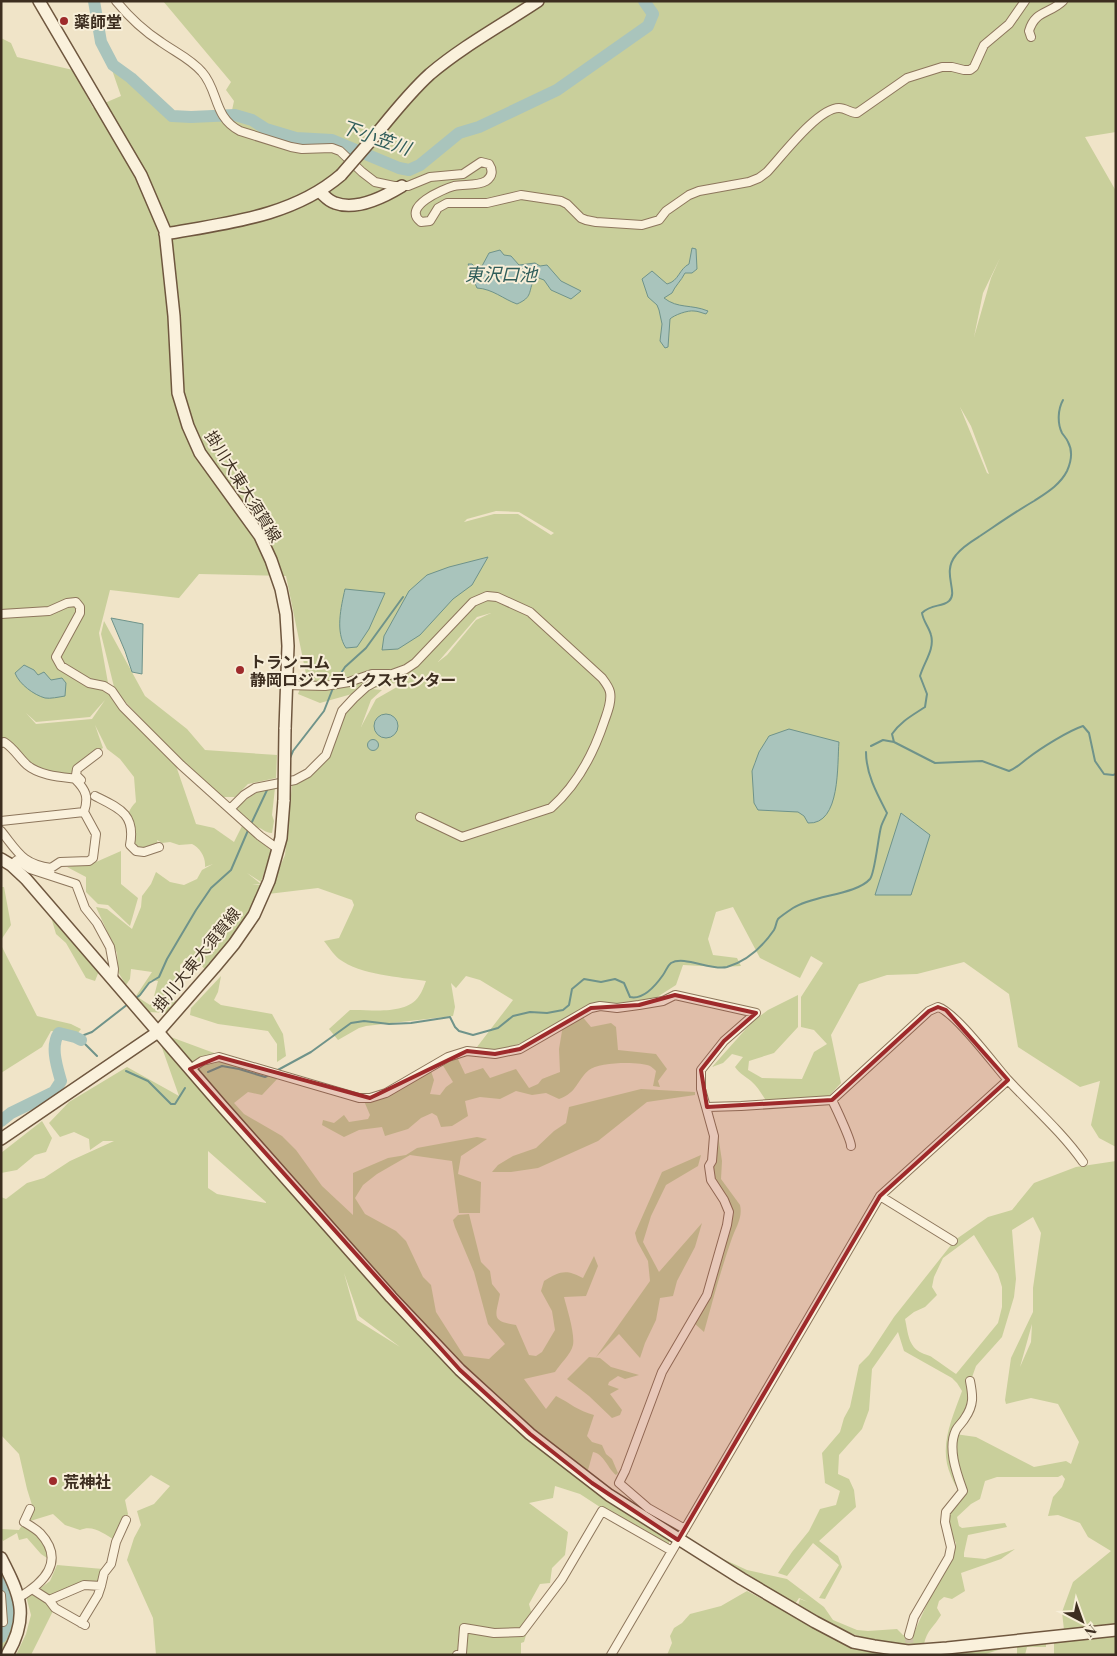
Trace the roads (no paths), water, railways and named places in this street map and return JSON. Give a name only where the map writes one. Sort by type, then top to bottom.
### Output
[{"type":"street","name":"掛川大東大須賀線","points":[[1,1139],[158,1032],[229,950],[254,914],[269,881],[281,838],[284,800],[288,646],[286,614],[281,589],[272,560],[260,536],[200,453],[188,426],[178,393],[174,316],[165,234],[155,206],[141,176],[39,1]]},
{"type":"street","points":[[116,1],[137,24],[199,68],[207,78],[221,114],[232,127],[240,131],[290,147],[302,149],[332,148],[340,151],[375,182],[402,186],[408,186],[430,177],[464,174],[481,162],[489,164],[492,171],[488,179],[478,184],[455,186],[434,194],[420,205],[415,211],[417,219],[424,222],[430,220],[438,208],[447,203],[479,204],[521,195],[561,200],[581,218],[596,222],[642,225],[659,220],[666,211],[689,195],[699,191],[749,182],[759,178],[768,172],[817,118],[828,111],[838,108],[857,113],[907,78],[942,67],[970,70],[977,62],[984,45],[1009,24],[1025,1]]},
{"type":"street","points":[[165,234],[265,214],[291,205],[319,191],[340,175],[410,94],[430,75],[453,56],[538,1]]},
{"type":"street","points":[[1031,37],[1029,32],[1040,13],[1054,8],[1063,1]]},
{"type":"street","points":[[319,191],[328,200],[351,206],[364,203],[402,186]]},
{"type":"street","points":[[230,809],[244,795],[255,788],[295,780],[308,774],[326,755],[342,711],[366,687],[415,663],[473,602],[487,596],[497,597],[530,612],[602,678],[610,691],[610,704],[596,745],[582,772],[561,800],[551,808],[462,837],[420,817]]},
{"type":"street","points":[[1,614],[49,611],[67,603],[76,602],[80,607],[80,612],[56,657],[61,666],[89,682],[104,686],[112,691],[123,707],[168,752],[260,836],[278,849]]},
{"type":"street","points":[[286,686],[325,686],[349,682],[372,674],[393,674]]},
{"type":"street","points":[[1,743],[4,742],[11,746],[27,765],[39,772],[78,779],[99,802],[108,808]]},
{"type":"street","points":[[51,872],[60,862],[89,860],[93,858],[96,834],[84,812],[88,798],[76,775],[77,770],[98,753]]},
{"type":"street","points":[[95,796],[120,808],[123,812],[132,832],[130,845],[136,851],[144,852],[159,848]]},
{"type":"street","points":[[1,821],[84,812]]},
{"type":"street","points":[[1,831],[17,853],[24,859],[72,881],[79,888],[85,908],[97,923],[110,947],[113,956],[114,980]]},
{"type":"street","points":[[6,862],[17,860],[30,869],[51,872]]},
{"type":"street","points":[[6,862],[26,879],[385,1290],[460,1370],[530,1434],[592,1482],[678,1540],[815,1622],[853,1642],[908,1650],[946,1648],[1116,1630]]},
{"type":"street","points":[[190,1069],[202,1061],[219,1057],[359,1098],[370,1098],[386,1093],[448,1057],[467,1051],[495,1054],[520,1049],[591,1008],[600,1006],[617,1008],[639,1005],[663,1001],[676,995],[756,1013],[724,1041],[700,1070],[701,1089],[714,1136],[712,1161],[709,1166],[711,1180],[724,1200],[729,1212],[727,1225],[712,1282],[662,1372],[619,1483],[648,1508],[684,1529]]},
{"type":"street","points":[[707,1107],[832,1100],[929,1010],[938,1007],[946,1010],[1083,1162]]},
{"type":"street","points":[[611,1655],[880,1196],[1008,1080]]},
{"type":"street","points":[[832,1100],[851,1142],[851,1146]]},
{"type":"street","points":[[880,1196],[953,1241]]},
{"type":"street","points":[[909,1635],[914,1617],[952,1547],[945,1522],[946,1512],[964,1490],[956,1472],[953,1447],[956,1431],[972,1408],[973,1398],[970,1381]]},
{"type":"street","points":[[18,1598],[44,1579],[49,1572],[52,1559],[49,1547],[40,1533],[24,1522],[30,1509]]},
{"type":"street","points":[[458,1655],[462,1653],[464,1628],[494,1633],[522,1632],[562,1579],[602,1511],[672,1551]]},
{"type":"street","points":[[32,1589],[49,1600],[55,1608],[83,1624],[98,1595],[104,1573],[111,1564],[116,1542],[126,1520]]},
{"type":"street","points":[[1,1558],[17,1590],[20,1614],[7,1623]]},
{"type":"street","points":[[49,1600],[84,1586],[101,1586]]},
{"type":"street","points":[[1,1595],[7,1623],[17,1637],[6,1655]]},
{"type":"water","points":[[692,248],[696,249],[697,269],[692,273],[685,273],[672,293],[664,298],[674,304],[708,311],[706,314],[688,311],[670,319],[668,347],[665,348],[660,341],[662,324],[659,310],[657,305],[648,297],[642,279],[652,271],[667,284],[671,282],[689,264]]},
{"type":"water","name":"東沢口池","points":[[500,250],[504,255],[511,256],[519,265],[535,263],[540,266],[547,265],[561,281],[581,291],[571,299],[551,290],[544,280],[536,277],[526,299],[517,304],[493,292],[477,288],[468,264],[472,264],[475,267],[482,266],[489,253]]},
{"type":"water","points":[[488,557],[472,585],[453,599],[420,635],[398,649],[382,650],[384,636],[409,591],[427,575]]},
{"type":"water","points":[[345,589],[385,593],[369,629],[357,647],[346,648],[341,635],[340,619]]},
{"type":"water","points":[[111,618],[143,624],[142,674],[132,672]]},
{"type":"water","points":[[24,665],[34,670],[38,675],[44,672],[51,680],[62,678],[66,683],[65,696],[45,698],[27,688],[15,673]]},
{"type":"water","points":[[386,714],[391,715],[397,721],[397,731],[391,737],[386,738],[381,737],[375,731],[374,726],[375,721],[381,715]]},
{"type":"water","points":[[789,729],[839,742],[837,778],[832,804],[819,821],[808,823],[804,816],[798,812],[758,810],[754,803],[752,771],[759,752],[769,736]]},
{"type":"water","points":[[373,739],[379,745],[373,751],[367,745]]},
{"type":"water","points":[[901,813],[930,835],[911,895],[875,895]]},
{"type":"waterway","name":"下小笠川","points":[[94,1],[101,42],[113,65],[131,78],[172,116],[235,115],[252,120],[266,129],[296,138],[332,140],[399,168],[409,170],[420,165],[459,133],[479,127],[557,90],[648,26],[653,14],[644,1]]},
{"type":"waterway","points":[[894,742],[892,734],[899,725],[925,707],[927,694],[920,676],[932,645],[932,640],[922,613],[929,608],[946,603],[952,597],[950,569],[956,555],[970,542],[1048,492],[1057,485],[1067,471],[1071,449],[1060,429],[1059,412],[1063,400]]},
{"type":"waterway","points":[[336,681],[345,667],[366,648],[403,597]]},
{"type":"waterway","points":[[290,758],[293,751],[324,711],[333,688]]},
{"type":"waterway","points":[[871,746],[883,740],[894,742],[935,763],[982,761],[1009,771],[1055,740],[1083,726],[1089,733],[1095,761],[1104,774],[1116,774]]},
{"type":"waterway","points":[[276,1071],[311,1052],[351,1023],[364,1021],[389,1024],[411,1023],[450,1017],[459,1031],[473,1035],[498,1028],[513,1016],[530,1012],[547,1013],[563,1010],[569,1005],[572,989],[584,979],[601,982],[615,979],[624,983],[630,997],[635,997],[649,991],[670,964],[676,961],[721,968],[741,961],[765,942],[774,930],[778,919],[793,908],[811,900],[845,892],[870,879],[881,827],[887,813],[870,776],[866,752]]},
{"type":"waterway","points":[[251,824],[268,788]]},
{"type":"waterway","points":[[136,998],[149,983],[159,977],[167,959],[196,910],[211,888],[231,870],[249,828]]},
{"type":"waterway","points":[[97,1056],[81,1040],[84,1035],[92,1032],[128,1004]]},
{"type":"waterway","points":[[1,1121],[11,1113],[54,1092],[61,1081],[55,1050],[56,1038],[59,1033],[81,1040]]},
{"type":"waterway","points":[[208,1072],[222,1066],[265,1077],[269,1075]]},
{"type":"waterway","points":[[126,1071],[148,1081],[171,1104],[175,1104],[185,1088]]},
{"type":"waterway","points":[[1,1583],[5,1588],[9,1602],[8,1617],[1,1637]]},
{"type":"tunnel","points":[[909,1635],[910,1655]]},
{"type":"place","name":"薬師堂","points":[[64,21]]},
{"type":"place","name":"トランコム 静岡ロジスティクスセンター","points":[[240,670]]},
{"type":"place","name":"荒神社","points":[[53,1481]]}]
